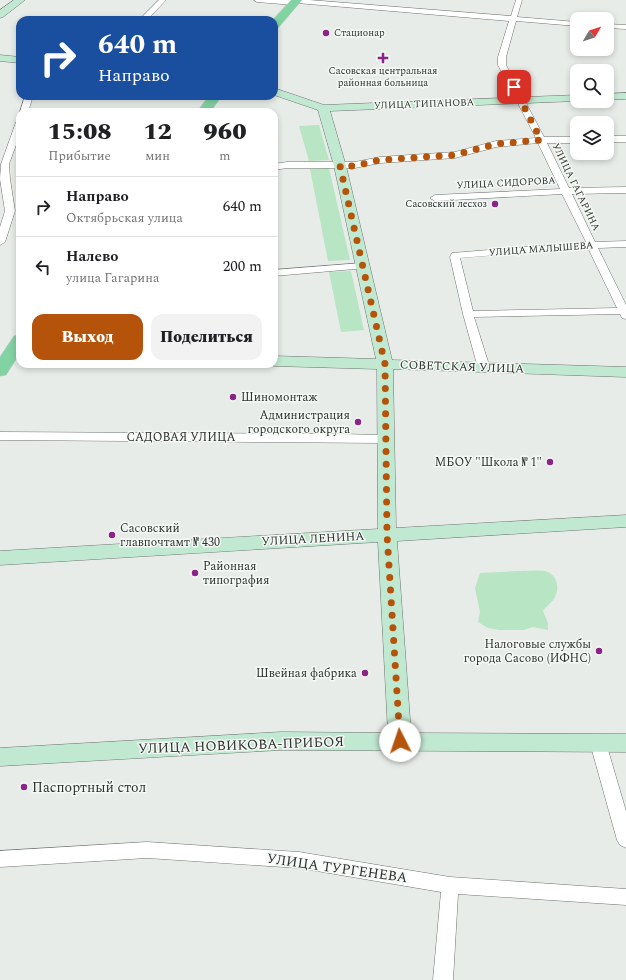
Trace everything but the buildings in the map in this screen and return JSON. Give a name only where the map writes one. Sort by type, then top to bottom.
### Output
[{"type":"main road","points":[[278,21],[296,1]]},
{"type":"main road","points":[[206,108],[213,100]]},
{"type":"main road","points":[[0,371],[13,349]]},
{"type":"street","points":[[0,16],[20,0]]},
{"type":"street","points":[[147,16],[163,0]]},
{"type":"street","points":[[257,0],[296,1],[400,9],[413,12],[570,23]]},
{"type":"street","points":[[400,9],[406,0]]},
{"type":"street","name":"УЛИЦА ГАГАРИНА","points":[[519,0],[502,57],[502,65],[541,140],[625,313]]},
{"type":"street","points":[[614,26],[626,27]]},
{"type":"street","points":[[0,58],[16,60]]},
{"type":"street","name":"УЛИЦА ТИПАНОВА","points":[[278,92],[323,108],[570,98]]},
{"type":"street","points":[[614,97],[626,96]]},
{"type":"street","points":[[323,108],[340,166],[385,364],[387,534],[400,741]]},
{"type":"street","points":[[0,242],[10,211],[5,164],[16,133]]},
{"type":"street","points":[[614,139],[626,139]]},
{"type":"street","points":[[278,167],[354,166],[380,160],[454,155],[496,144],[541,140],[570,140]]},
{"type":"street","name":"УЛИЦА СИДОРОВА","points":[[435,198],[566,191],[626,190]]},
{"type":"street","name":"УЛИЦА МАЛЫШЕВА","points":[[468,314],[454,257],[456,255],[591,245],[626,244]]},
{"type":"street","points":[[278,273],[362,266]]},
{"type":"street","points":[[484,368],[468,314],[625,313]]},
{"type":"street","name":"СОВЕТСКАЯ УЛИЦА","points":[[278,361],[626,372]]},
{"type":"street","name":"САДОВАЯ УЛИЦА","points":[[0,436],[89,438],[274,436],[385,439]]},
{"type":"street","name":"УЛИЦА ЛЕНИНА","points":[[0,558],[626,521]]},
{"type":"street","name":"УЛИЦА НОВИКОВА-ПРИБОЯ","points":[[0,758],[281,741],[626,743]]},
{"type":"street","points":[[598,742],[626,840]]},
{"type":"street","name":"УЛИЦА ТУРГЕНЕВА","points":[[0,859],[147,850],[299,860],[450,886],[626,897]]},
{"type":"street","points":[[443,980],[450,886]]},
{"type":"green space","points":[[319,125],[329,160],[309,161],[299,126]]},
{"type":"green space","points":[[329,168],[350,260],[328,261],[310,169]]},
{"type":"green space","points":[[351,271],[364,330],[341,332],[329,272]]},
{"type":"green space","points":[[545,571],[555,578],[557,589],[555,597],[543,611],[548,623],[548,630],[533,627],[524,630],[499,630],[488,628],[478,622],[480,612],[475,588],[480,573]]},
{"type":"place","name":"Стационар","points":[[326,33]]},
{"type":"place","name":"Сасовская центральная районная больница","points":[[383,58]]},
{"type":"place","name":"Сасовский лесхоз","points":[[495,204]]},
{"type":"place","name":"Шиномонтаж","points":[[233,397]]},
{"type":"place","name":"Администрация городского округа","points":[[358,422]]},
{"type":"place","name":"МБОУ \"Школа № 1\"","points":[[550,462]]},
{"type":"place","name":"Сасовский главпочтамт № 430","points":[[112,535]]},
{"type":"place","name":"Районная типография","points":[[195,573]]},
{"type":"place","name":"Налоговые службы города Сасово (ИФНС)","points":[[599,651]]},
{"type":"place","name":"Швейная фабрика","points":[[365,673]]},
{"type":"place","name":"Паспортный стол","points":[[24,787]]},
{"type":"route","points":[[400,741],[387,534],[385,364],[340,166],[354,166],[380,160],[448,156],[496,144],[541,140],[514,87]]}]
